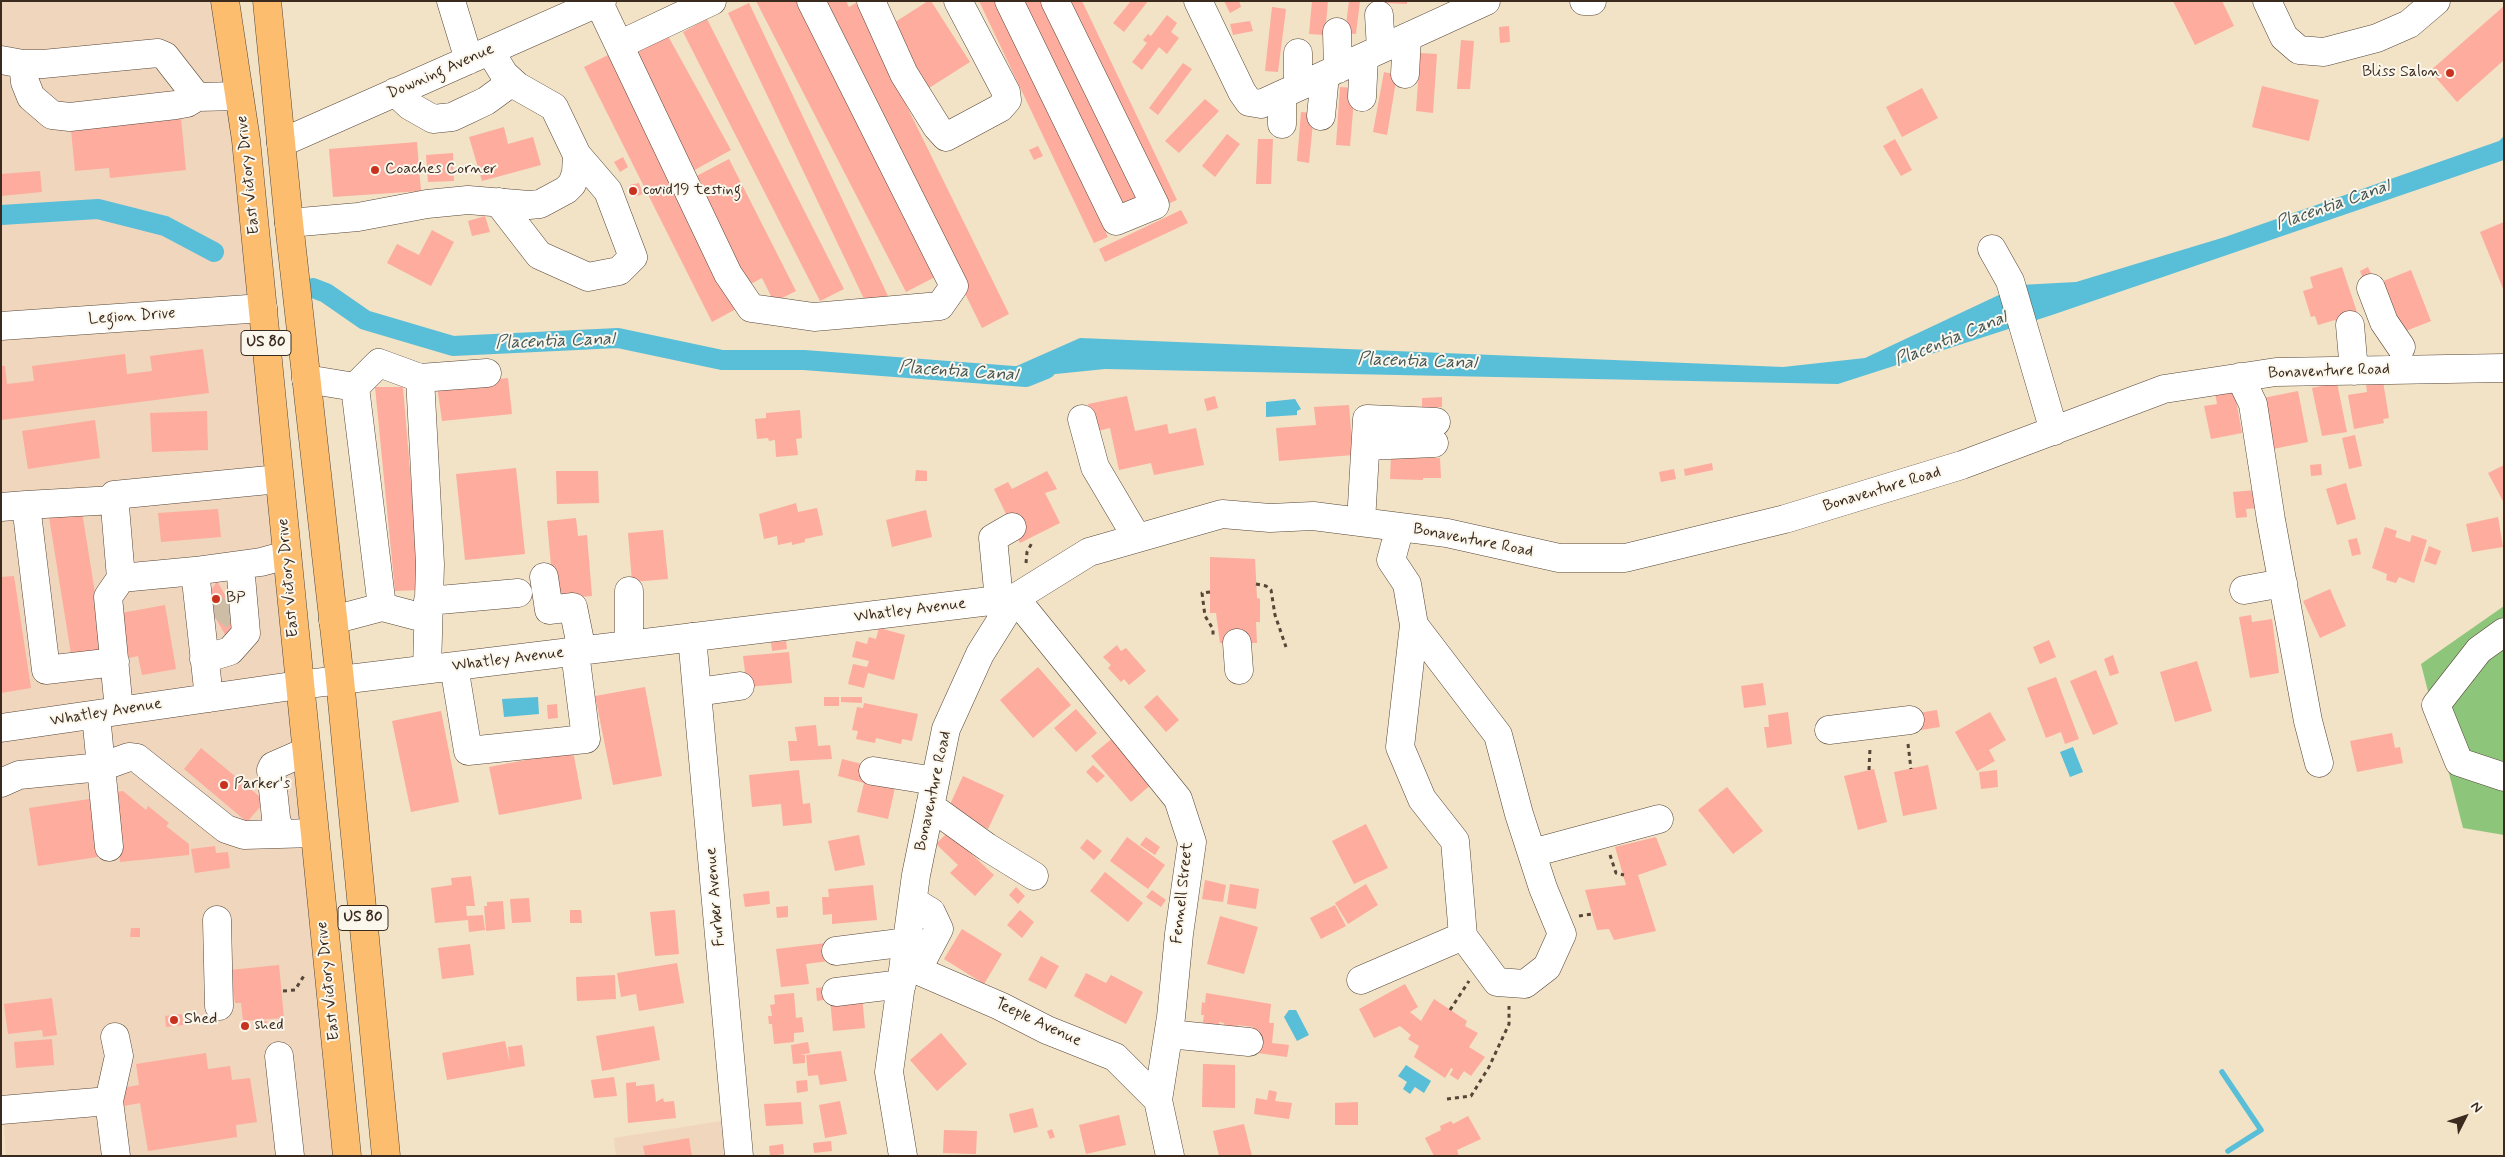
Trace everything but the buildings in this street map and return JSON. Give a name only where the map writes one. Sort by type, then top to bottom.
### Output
[{"type":"main road","name":"East Victory Drive","points":[[224,1],[246,140],[347,1156]]},
{"type":"main road","points":[[229,1],[246,25],[260,132],[266,141],[280,143]]},
{"type":"main road","name":"US 80","points":[[267,1],[280,143],[340,680],[386,1156]]},
{"type":"street","points":[[450,1],[479,55],[512,82],[554,107],[577,155],[608,190],[633,257],[619,271],[588,277],[539,255],[498,202]]},
{"type":"street","points":[[619,45],[712,1]]},
{"type":"street","points":[[600,2],[728,274],[751,308],[814,317],[940,306],[954,286],[812,1]]},
{"type":"street","points":[[870,1],[904,74],[937,127],[946,137],[1000,108],[1007,100],[1006,92],[958,1]]},
{"type":"street","points":[[1009,1],[1116,221],[1154,205],[1055,1]]},
{"type":"street","points":[[1198,1],[1242,92],[1249,102],[1261,104],[1486,1]]},
{"type":"street","points":[[1584,1],[1592,1]]},
{"type":"street","points":[[2267,1],[2284,36],[2299,50],[2324,52],[2377,38],[2409,24],[2436,1]]},
{"type":"street","name":"Downing Avenue","points":[[280,143],[600,2]]},
{"type":"street","points":[[1362,97],[1373,53],[1379,15]]},
{"type":"street","points":[[1321,116],[1332,72],[1337,32]]},
{"type":"street","points":[[1405,74],[1407,37]]},
{"type":"street","points":[[1282,124],[1298,52]]},
{"type":"street","points":[[197,97],[165,56],[158,53],[12,62],[25,82],[31,97],[52,115],[70,117],[176,105],[186,103],[197,97],[239,96]]},
{"type":"street","points":[[395,92],[410,106],[433,119],[452,117],[467,110],[486,101],[512,82]]},
{"type":"street","points":[[289,223],[358,217],[427,204],[468,200],[529,205],[552,198],[572,184],[576,173],[577,155]]},
{"type":"street","points":[[1992,249],[2010,281],[2028,348],[2054,431]]},
{"type":"street","points":[[2371,288],[2384,322],[2405,350]]},
{"type":"street","name":"Legion Drive","points":[[1,326],[263,308]]},
{"type":"street","points":[[2350,325],[2354,370]]},
{"type":"street","name":"Bonaventure Road","points":[[905,961],[922,961],[939,929],[931,912],[913,901],[946,729],[1007,599],[1089,552],[1222,514],[1270,518],[1313,516],[1447,533],[1559,558],[1625,558],[1785,519],[1962,465],[2164,390],[2276,372],[2354,370],[2405,350],[2504,368]]},
{"type":"street","points":[[355,387],[380,363],[420,378],[488,373]]},
{"type":"street","points":[[2240,377],[2253,404],[2268,502],[2308,722],[2319,763]]},
{"type":"street","points":[[420,378],[430,564],[427,669]]},
{"type":"street","points":[[306,379],[355,387]]},
{"type":"street","points":[[355,387],[382,607]]},
{"type":"street","points":[[1362,522],[1367,419],[1435,432]]},
{"type":"street","points":[[1082,420],[1095,467],[1137,538]]},
{"type":"street","points":[[109,848],[101,766],[115,662],[108,597],[121,578],[114,495],[279,479]]},
{"type":"street","points":[[114,500],[14,506],[46,670],[115,662]]},
{"type":"street","points":[[1007,599],[993,538],[1012,527]]},
{"type":"street","points":[[1400,527],[1391,560],[1407,584],[1414,625],[1400,747],[1422,799],[1455,841],[1463,936],[1497,982],[1525,984],[1547,967],[1562,934],[1532,852],[1498,735],[1414,625]]},
{"type":"street","points":[[208,698],[222,612],[286,555]]},
{"type":"street","points":[[121,578],[195,571]]},
{"type":"street","points":[[195,571],[222,612]]},
{"type":"street","points":[[195,571],[222,612]]},
{"type":"street","points":[[454,666],[468,752],[586,739],[573,607],[549,610],[544,577]]},
{"type":"street","points":[[2244,590],[2283,583]]},
{"type":"street","points":[[629,591],[629,645]]},
{"type":"street","points":[[333,620],[382,607],[428,610],[518,593]]},
{"type":"street","name":"Whatley Avenue","points":[[1,728],[299,685],[1007,599]]},
{"type":"street","name":"Fennell Street","points":[[1007,599],[1178,799],[1192,842],[1194,888],[1158,1100],[1170,1156]]},
{"type":"street","points":[[2504,632],[2480,650],[2436,705],[2460,762],[2504,777]]},
{"type":"street","name":"Furber Avenue","points":[[692,637],[739,1156]]},
{"type":"street","points":[[697,692],[740,686]]},
{"type":"street","points":[[1829,730],[1910,720]]},
{"type":"street","points":[[280,833],[270,770],[273,766],[306,752]]},
{"type":"street","points":[[1,783],[19,775],[101,766],[120,758],[137,758],[226,829],[244,835],[314,833]]},
{"type":"street","points":[[873,771],[933,793],[987,848],[1034,876]]},
{"type":"street","points":[[1532,852],[1659,819]]},
{"type":"street","points":[[217,920],[218,1006]]},
{"type":"street","points":[[1361,980],[1463,936]]},
{"type":"street","points":[[836,952],[866,958],[905,961]]},
{"type":"street","points":[[836,992],[905,961]]},
{"type":"street","points":[[903,1156],[889,1072],[905,961]]},
{"type":"street","name":"Teeple Avenue","points":[[905,961],[1047,1030],[1115,1057],[1158,1100]]},
{"type":"street","points":[[1169,1034],[1248,1042]]},
{"type":"street","points":[[115,1037],[119,1056],[109,1101],[116,1156]]},
{"type":"street","points":[[279,1056],[290,1156]]},
{"type":"street","points":[[1,1110],[109,1101]]},
{"type":"path","points":[[1256,584],[1266,586],[1272,590],[1275,615],[1286,647]]},
{"type":"path","points":[[1210,592],[1202,593],[1205,616],[1213,629],[1214,641],[1220,649],[1238,654]]},
{"type":"path","points":[[1450,1010],[1482,961]]},
{"type":"path","points":[[283,991],[295,990],[304,977],[306,970]]},
{"type":"path","points":[[1447,1099],[1471,1096],[1489,1067],[1508,1024],[1510,983]]},
{"type":"shaded area","points":[[1,1],[224,1],[341,1156],[6,1156],[1,1079]]},
{"type":"shaded area","points":[[721,1121],[725,1156],[616,1156],[614,1138]]},
{"type":"green space","points":[[2504,606],[2504,835],[2463,828],[2421,664]]},
{"type":"water","points":[[2504,136],[2504,160],[2052,315],[1838,384],[1105,369],[1026,377],[804,360],[1012,368],[1080,338],[1783,367],[1865,358],[2020,285],[2076,282],[2225,237],[2499,141]]},
{"type":"water","points":[[1295,399],[1301,409],[1297,411],[1297,415],[1266,417],[1266,402]]},
{"type":"water","points":[[538,697],[539,714],[504,717],[502,699]]},
{"type":"water","points":[[2073,747],[2083,772],[2070,777],[2060,752]]},
{"type":"water","points":[[1289,1010],[1296,1010],[1309,1035],[1297,1041],[1284,1017]]},
{"type":"water","points":[[1406,1065],[1431,1081],[1424,1093],[1415,1087],[1410,1094],[1403,1089],[1407,1082],[1398,1076]]},
{"type":"waterway","name":"Placentia Canal","points":[[1,215],[98,209],[165,226],[214,252]]},
{"type":"waterway","name":"Placentia Canal","points":[[313,288],[326,293],[365,320],[453,346],[618,338],[722,360],[804,360],[1026,377],[1046,369]]},
{"type":"waterway","points":[[2222,1072],[2261,1130],[2228,1151]]},
{"type":"tunnel","points":[[216,619],[229,603]]},
{"type":"place","name":"Bliss Salon","points":[[2450,73]]},
{"type":"place","name":"Coaches Corner","points":[[375,170]]},
{"type":"place","name":"covid19 testing","points":[[633,191]]},
{"type":"place","name":"BP","points":[[216,599]]},
{"type":"place","name":"Parker's","points":[[224,785]]},
{"type":"place","name":"Shed","points":[[174,1020]]},
{"type":"place","name":"shed","points":[[245,1026]]}]
